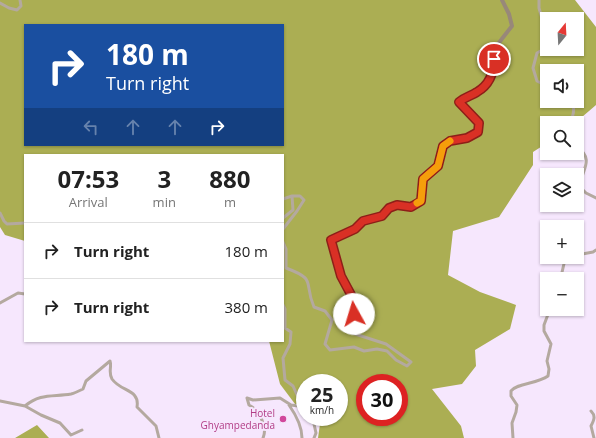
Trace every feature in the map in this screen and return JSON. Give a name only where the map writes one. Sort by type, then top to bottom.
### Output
[{"type":"main road","points":[[486,85],[494,70],[494,49],[512,26],[509,14],[502,0]]},
{"type":"street","points":[[0,3],[9,8],[18,10],[21,6],[20,0]]},
{"type":"street","points":[[539,0],[540,12]]},
{"type":"street","points":[[540,51],[537,53],[533,68],[537,81],[540,82]]},
{"type":"street","points":[[284,244],[286,249],[286,268],[301,273],[308,280],[314,307],[325,311],[332,320],[325,344],[330,350],[354,347],[364,351],[377,349],[387,351],[396,360],[407,366],[411,362],[386,344],[349,332],[356,304],[341,276],[331,240],[355,229],[363,221],[382,216],[389,208],[397,205],[411,207],[421,201],[423,179],[438,166],[443,146],[450,141],[467,138],[478,132],[479,123],[459,102],[486,85]]},
{"type":"street","points":[[584,152],[586,153],[588,160],[587,170],[584,176]]},
{"type":"street","points":[[584,191],[596,198]]},
{"type":"street","points":[[284,217],[293,210],[292,196]]},
{"type":"street","points":[[284,199],[292,196],[300,196],[304,200],[284,228]]},
{"type":"street","points":[[0,213],[7,224],[24,223]]},
{"type":"street","points":[[584,254],[596,250]]},
{"type":"street","points":[[0,303],[18,293],[24,294]]},
{"type":"street","points":[[284,306],[285,328],[291,332],[290,344],[283,358],[286,380],[293,386],[296,393]]},
{"type":"street","points":[[513,438],[512,423],[517,405],[511,396],[511,391],[517,386],[543,380],[548,376],[549,369],[547,361],[551,344],[544,331],[544,325],[547,316]]},
{"type":"street","points":[[25,406],[32,399],[71,394],[83,389],[86,381],[110,361],[111,364],[109,372],[112,379],[118,385],[136,396],[138,400],[137,407],[156,426],[159,438]]},
{"type":"street","points":[[263,438],[265,435],[262,421],[255,408],[249,405],[247,398],[253,400],[280,398],[292,406],[296,406]]},
{"type":"street","points":[[0,401],[25,406],[60,423],[71,435],[82,430]]},
{"type":"street","points":[[284,401],[288,404],[296,416],[301,428],[302,438]]},
{"type":"street","points":[[591,411],[594,413],[595,418],[591,426],[594,438]]},
{"type":"street","points":[[314,426],[316,433],[314,438]]},
{"type":"shaded area","points":[[0,0],[575,0],[596,27],[596,105],[583,116],[540,116],[540,148],[533,152],[533,165],[499,217],[453,231],[448,275],[480,292],[516,305],[510,329],[475,350],[476,366],[462,384],[432,389],[461,426],[464,438],[318,438],[320,426],[348,426],[348,374],[296,374],[296,404],[280,384],[269,342],[284,342],[284,154],[24,154],[24,241],[5,235],[0,227]]},
{"type":"shaded area","points":[[37,425],[49,438],[15,438]]},
{"type":"slow traffic","points":[[417,203],[421,201],[423,179],[438,166],[443,146],[450,141]]},
{"type":"place","name":"Hotel Ghyampedanda","points":[[283,419]]},
{"type":"route","points":[[354,314],[356,304],[341,276],[331,240],[355,229],[363,221],[382,216],[389,208],[397,205],[411,207],[421,201],[423,179],[438,166],[443,146],[450,141],[467,138],[478,132],[479,123],[459,102],[486,85],[494,70],[494,59]]}]
